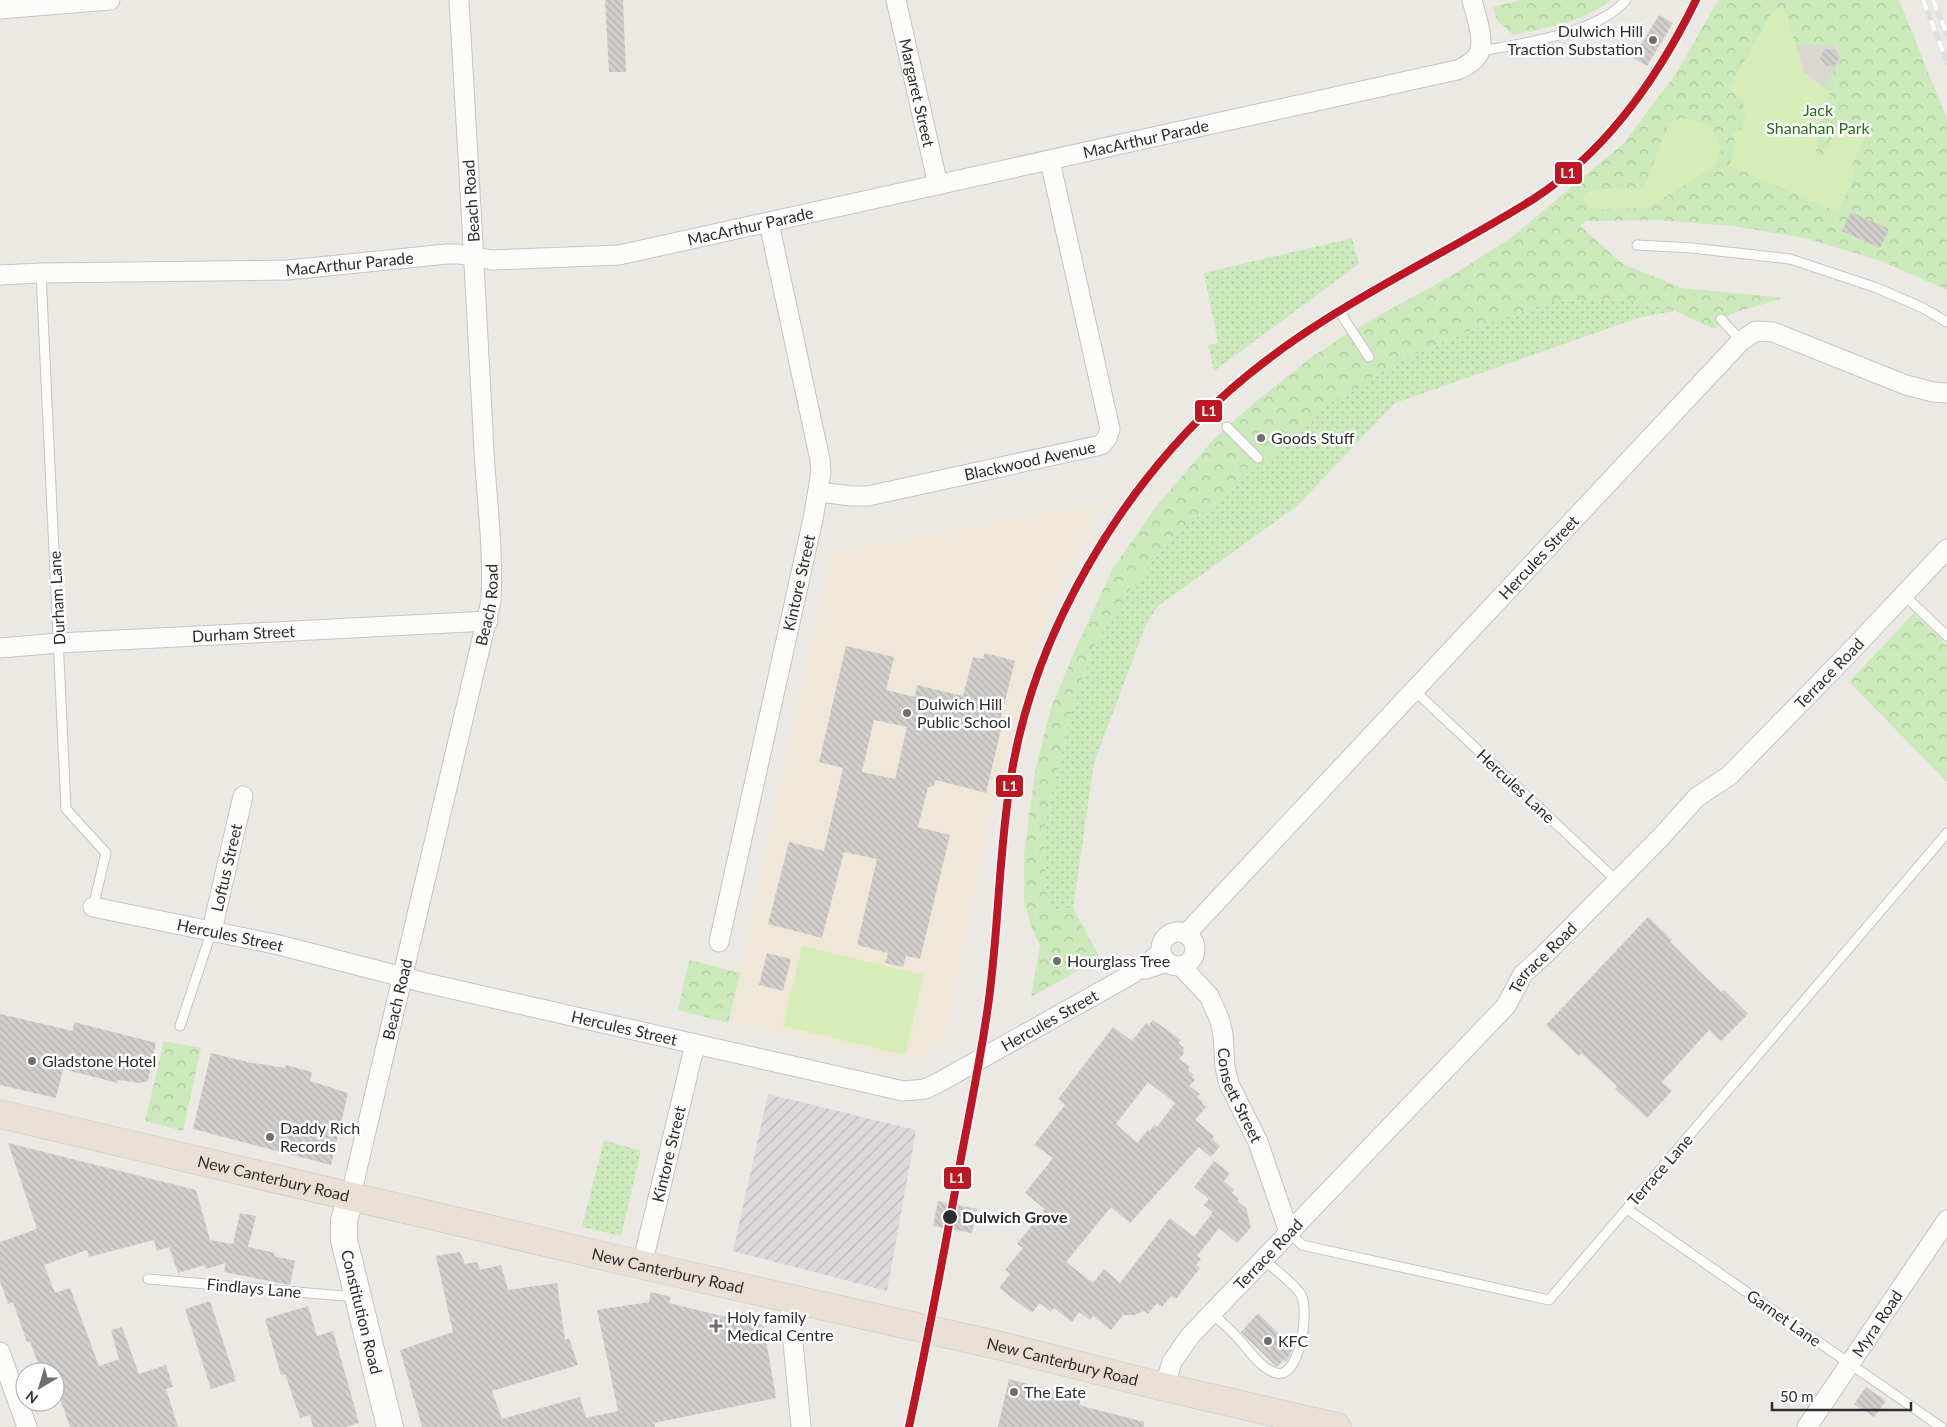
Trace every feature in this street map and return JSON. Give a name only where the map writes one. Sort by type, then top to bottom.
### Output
[{"type":"highway","name":"New Canterbury Road","points":[[0,1114],[1337,1427]]},
{"type":"street","points":[[0,9],[110,0]]},
{"type":"street","name":"Beach Road","points":[[351,1195],[488,621],[492,577],[459,0]]},
{"type":"street","name":"Margaret Street","points":[[896,0],[938,185]]},
{"type":"street","points":[[1472,0],[1479,32],[1480,51]]},
{"type":"street","name":"MacArthur Parade","points":[[0,275],[288,270],[447,254],[492,260],[619,255],[1458,70],[1475,59],[1480,51]]},
{"type":"street","name":"Blackwood Avenue","points":[[818,492],[868,496],[1101,445],[1107,438],[1110,429],[1050,161]]},
{"type":"street","name":"Kintore Street","points":[[718,942],[821,472],[769,223]]},
{"type":"street","name":"Hercules Street","points":[[1186,934],[1741,341],[1756,331],[1773,332],[1906,385],[1947,394]]},
{"type":"street","name":"Terrace Road","points":[[1164,1387],[1172,1362],[1181,1347],[1506,1006],[1523,974],[1617,881],[1697,797],[1729,776],[1947,549]]},
{"type":"street","name":"Durham Street","points":[[0,648],[59,642],[488,621]]},
{"type":"street","name":"Loftus Street","points":[[212,930],[243,796]]},
{"type":"street","name":"Hercules Street","points":[[93,907],[279,945],[402,977],[903,1091],[925,1089],[1132,974]]},
{"type":"street","points":[[1172,934],[1186,934],[1194,942],[1195,952],[1190,961],[1177,965],[1163,956],[1162,945],[1167,937],[1172,934]]},
{"type":"street","name":"Consett Street","points":[[1177,965],[1209,996],[1219,1018],[1223,1034],[1229,1084],[1258,1142],[1289,1232]]},
{"type":"street","name":"Kintore Street","points":[[642,1265],[695,1044]]},
{"type":"street","name":"Constitution Road","points":[[351,1195],[344,1221],[344,1240],[390,1427]]},
{"type":"street","name":"Myra Road","points":[[1807,1427],[1947,1220]]},
{"type":"street","points":[[791,1299],[791,1321],[801,1427]]},
{"type":"street","points":[[0,1352],[27,1427]]},
{"type":"lane","points":[[1480,51],[1578,30],[1608,16],[1626,0]]},
{"type":"lane","points":[[1637,245],[1692,248],[1790,259],[1877,288],[1923,308],[1947,322]]},
{"type":"lane","name":"Durham Lane","points":[[41,273],[66,809],[106,853],[93,907]]},
{"type":"lane","points":[[1339,310],[1369,357]]},
{"type":"lane","points":[[1721,319],[1741,341]]},
{"type":"lane","points":[[1227,427],[1258,458]]},
{"type":"lane","points":[[1904,595],[1947,636]]},
{"type":"lane","name":"Hercules Lane","points":[[1414,691],[1617,881]]},
{"type":"lane","name":"Terrace Lane","points":[[1289,1232],[1302,1245],[1549,1300],[1947,833]]},
{"type":"lane","name":"Loftus Street","points":[[180,1026],[212,930]]},
{"type":"lane","points":[[1132,974],[1139,964],[1162,945]]},
{"type":"lane","points":[[1132,974],[1147,974],[1177,965]]},
{"type":"lane","name":"Garnet Lane","points":[[1627,1209],[1941,1427]]},
{"type":"lane","points":[[1212,1313],[1238,1338],[1246,1349],[1270,1370],[1278,1374],[1286,1373],[1295,1362],[1305,1322],[1304,1303],[1300,1293],[1263,1259]]},
{"type":"lane","name":"Findlays Lane","points":[[148,1279],[359,1297]]},
{"type":"shaded area","points":[[1797,45],[1834,45],[1841,58],[1824,88],[1804,72]]},
{"type":"shaded area","name":"Dulwich Hill Public School","points":[[1103,502],[1043,626],[994,800],[944,1043],[912,1062],[728,1023],[831,551]]},
{"type":"shaded area","points":[[768,1094],[916,1130],[887,1291],[733,1251]]},
{"type":"green space","points":[[1521,0],[1610,0],[1599,8],[1576,19],[1513,35],[1497,20],[1493,7]]},
{"type":"green space","name":"Jack Shanahan Park","points":[[1718,0],[1899,0],[1947,119],[1947,290],[1881,261],[1805,238],[1732,226],[1657,220],[1586,221],[1580,226],[1623,264],[1682,288],[1784,298],[1730,314],[1714,329],[1675,311],[1628,299],[1554,301],[1473,329],[1404,359],[1334,400],[1230,491],[1170,539],[1128,592],[1092,649],[1072,709],[1045,823],[1045,882],[1050,910],[1073,908],[1100,958],[1031,997],[1040,945],[1032,929],[1024,900],[1024,855],[1035,771],[1051,708],[1113,568],[1158,504],[1214,439],[1240,415],[1306,361],[1351,331],[1453,275],[1512,237],[1624,143],[1677,72]]},
{"type":"green space","points":[[1782,7],[1786,13],[1804,72],[1831,92],[1825,102],[1816,153],[1823,156],[1839,124],[1865,137],[1851,168],[1856,171],[1838,212],[1730,166],[1735,146],[1733,132],[1741,130],[1745,112],[1742,102],[1729,88],[1773,11]]},
{"type":"green space","points":[[1682,118],[1708,126],[1715,134],[1721,150],[1715,166],[1647,208],[1596,209],[1587,204],[1583,198],[1587,192],[1614,188],[1638,189],[1645,185],[1669,123]]},
{"type":"green space","points":[[1352,238],[1359,264],[1214,371],[1208,345],[1218,343],[1204,273]]},
{"type":"green space","points":[[1628,299],[1675,311],[1641,317],[1395,403],[1297,506],[1158,606],[1146,624],[1094,763],[1073,908],[1050,910],[1045,882],[1045,823],[1072,709],[1092,649],[1128,592],[1170,539],[1230,491],[1334,399],[1404,359],[1473,329],[1554,301]]},
{"type":"green space","points":[[1914,613],[1947,645],[1947,782],[1849,682]]},
{"type":"green space","points":[[802,946],[924,975],[905,1055],[783,1026]]},
{"type":"green space","points":[[689,960],[740,973],[728,1023],[678,1010]]},
{"type":"green space","points":[[164,1041],[201,1048],[183,1131],[145,1121]]},
{"type":"green space","points":[[604,1140],[641,1151],[621,1236],[582,1227]]},
{"type":"building","points":[[605,0],[623,0],[626,72],[609,72]]},
{"type":"building","name":"Dulwich Hill Traction Substation","points":[[1659,15],[1673,23],[1647,66],[1633,58]]},
{"type":"building","points":[[1825,49],[1834,49],[1839,58],[1834,66],[1825,66],[1820,58]]},
{"type":"building","points":[[1851,212],[1889,229],[1880,248],[1842,231]]},
{"type":"building","points":[[846,646],[894,657],[886,690],[915,697],[917,685],[963,696],[973,657],[983,659],[985,653],[1015,661],[1001,717],[1004,717],[986,793],[936,780],[934,786],[928,787],[918,827],[950,835],[920,959],[906,956],[903,967],[885,963],[888,953],[857,945],[877,859],[844,852],[822,938],[768,924],[789,842],[824,851],[843,768],[819,762]],"holes":[[[874,720],[907,727],[895,779],[862,772]]]},
{"type":"building","points":[[1648,917],[1672,940],[1670,942],[1699,971],[1721,992],[1724,990],[1748,1014],[1721,1041],[1709,1030],[1662,1082],[1672,1091],[1647,1118],[1615,1089],[1617,1086],[1581,1053],[1579,1056],[1546,1025]]},
{"type":"building","points":[[767,953],[791,959],[783,991],[759,985]]},
{"type":"building","points":[[0,1014],[73,1031],[74,1022],[156,1043],[148,1081],[140,1083],[118,1080],[118,1083],[63,1069],[56,1098],[0,1085]]},
{"type":"building","points":[[1153,1020],[1181,1040],[1178,1043],[1184,1048],[1182,1050],[1185,1052],[1179,1059],[1190,1067],[1188,1070],[1194,1075],[1192,1077],[1195,1080],[1189,1086],[1200,1094],[1197,1097],[1206,1107],[1195,1120],[1214,1136],[1212,1139],[1220,1146],[1211,1157],[1199,1147],[1130,1223],[1111,1207],[1066,1262],[1093,1283],[1104,1269],[1120,1283],[1170,1218],[1194,1237],[1213,1212],[1204,1205],[1209,1199],[1194,1187],[1214,1161],[1230,1173],[1224,1181],[1234,1190],[1232,1193],[1239,1199],[1237,1201],[1246,1208],[1251,1227],[1237,1243],[1219,1228],[1197,1256],[1201,1259],[1196,1265],[1200,1268],[1176,1299],[1171,1296],[1162,1307],[1157,1303],[1148,1314],[1144,1311],[1134,1315],[1123,1315],[1111,1330],[1093,1316],[1090,1320],[1079,1312],[1072,1322],[1054,1308],[1051,1312],[1040,1303],[1032,1313],[999,1288],[1010,1274],[1005,1270],[1023,1248],[1017,1244],[1045,1209],[1025,1193],[1053,1158],[1034,1145],[1065,1105],[1058,1099],[1113,1027],[1132,1041],[1146,1023],[1149,1025]],"holes":[[[1148,1082],[1175,1103],[1157,1127],[1154,1125],[1137,1143],[1116,1124]]]},
{"type":"building","points":[[211,1053],[247,1062],[285,1068],[286,1065],[312,1072],[310,1081],[348,1093],[331,1165],[193,1129]]},
{"type":"building","points":[[8,1143],[196,1190],[210,1240],[233,1244],[240,1213],[256,1216],[248,1247],[275,1253],[274,1256],[295,1261],[290,1285],[224,1272],[226,1263],[206,1269],[205,1265],[178,1273],[169,1247],[157,1251],[154,1240],[89,1257],[87,1250],[44,1265],[55,1293],[70,1288],[99,1366],[119,1359],[111,1330],[122,1327],[139,1374],[166,1365],[173,1387],[166,1389],[178,1427],[70,1427],[65,1412],[65,1362],[37,1362],[30,1341],[27,1342],[13,1302],[8,1304],[0,1281],[0,1242],[37,1229]]},
{"type":"building","points":[[938,1201],[977,1209],[972,1233],[933,1226]]},
{"type":"building","points":[[460,1252],[465,1264],[477,1262],[480,1270],[501,1265],[508,1290],[557,1283],[565,1340],[569,1338],[578,1365],[492,1391],[502,1419],[580,1397],[586,1418],[618,1411],[597,1310],[649,1302],[651,1292],[671,1297],[669,1303],[738,1320],[740,1313],[749,1316],[764,1327],[776,1398],[654,1423],[655,1427],[422,1427],[400,1350],[453,1332],[436,1256]]},
{"type":"building","points":[[210,1301],[236,1381],[211,1389],[185,1309]]},
{"type":"building","points":[[308,1306],[317,1336],[333,1331],[359,1423],[345,1427],[313,1427],[310,1415],[300,1418],[285,1374],[281,1375],[265,1319]]},
{"type":"building","name":"KFC","points":[[1258,1313],[1293,1348],[1286,1362],[1284,1359],[1277,1367],[1241,1332]]},
{"type":"building","points":[[1009,1379],[1081,1398],[1079,1405],[1144,1422],[1144,1427],[998,1427]]},
{"type":"building","points":[[1866,1387],[1886,1401],[1874,1417],[1854,1404]]},
{"type":"railway","points":[[1923,0],[1947,62]]},
{"type":"railway","points":[[1933,0],[1947,34]]},
{"type":"transit line","name":"L1","points":[[909,1427],[943,1259],[984,1031],[994,954],[1003,836],[1011,777],[1022,723],[1039,670],[1061,617],[1088,566],[1118,518],[1152,472],[1189,430],[1229,391],[1264,362],[1339,311],[1535,198],[1586,158],[1629,110],[1648,84],[1696,0]]},
{"type":"place","name":"Dulwich Hill Traction Substation","points":[[1653,40]]},
{"type":"place","name":"Goods Stuff","points":[[1261,438]]},
{"type":"place","name":"Dulwich Hill Public School","points":[[907,713]]},
{"type":"place","name":"Hourglass Tree","points":[[1057,961]]},
{"type":"place","name":"Gladstone Hotel","points":[[32,1061]]},
{"type":"place","name":"Daddy Rich Records","points":[[270,1137]]},
{"type":"place","name":"Dulwich Grove","points":[[950,1217]]},
{"type":"place","name":"Holy family Medical Centre","points":[[716,1326]]},
{"type":"place","name":"KFC","points":[[1268,1341]]},
{"type":"place","name":"The Eate","points":[[1014,1392]]}]
